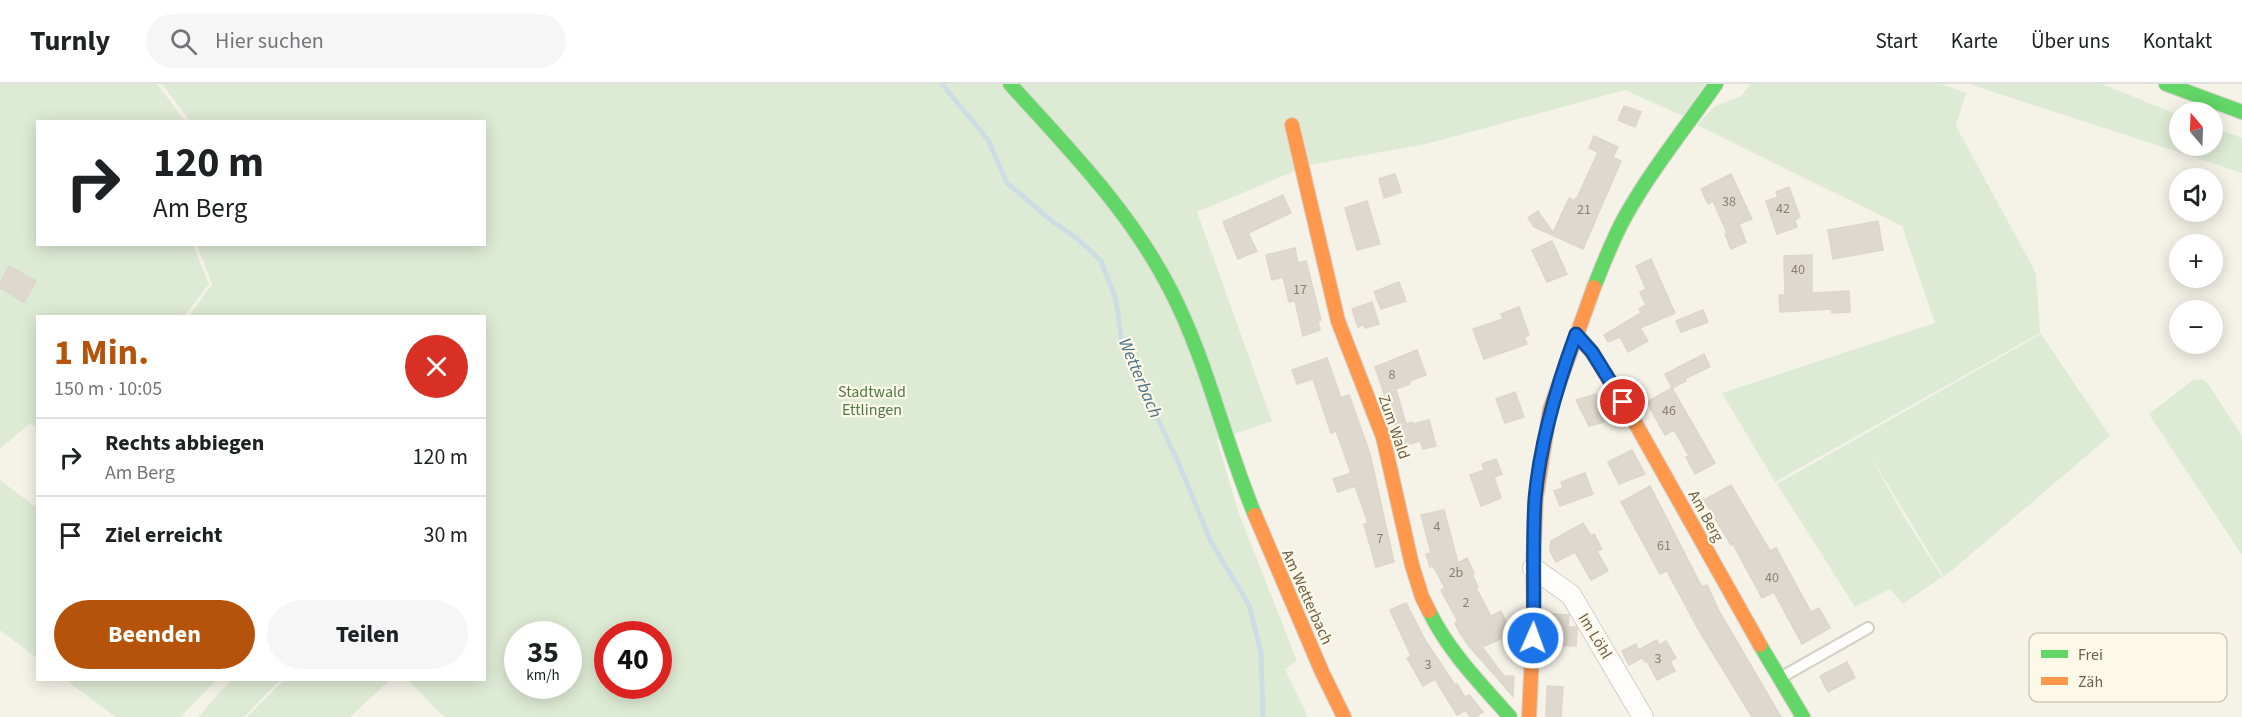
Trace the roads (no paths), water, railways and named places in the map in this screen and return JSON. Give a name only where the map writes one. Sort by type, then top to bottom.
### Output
[{"type":"main road","name":"Am Wetterbach","points":[[1010,84],[1126,219],[1168,285],[1198,354],[1243,488],[1318,663],[1344,717]]},
{"type":"main road","points":[[1529,717],[1536,498],[1550,409],[1606,256],[1626,215],[1647,181],[1716,84]]},
{"type":"main road","points":[[2166,84],[2242,112]]},
{"type":"main road","name":"Zum Wald","points":[[1292,125],[1338,321],[1383,437],[1412,565],[1422,597],[1439,631],[1456,656],[1510,717]]},
{"type":"main road","name":"Am Berg","points":[[1576,334],[1592,352],[1633,419],[1803,717]]},
{"type":"street","name":"Im Löhl","points":[[1533,568],[1570,595],[1643,717]]},
{"type":"lane","points":[[1779,678],[1868,628]]},
{"type":"waterway","name":"Wetterbach","points":[[942,84],[988,140],[1007,183],[1052,221],[1079,240],[1101,261],[1116,300],[1122,343],[1179,464],[1211,542],[1249,605],[1261,653],[1263,717]]},
{"type":"park label","name":"Stadtwald Ettlingen","points":[[872,401]]}]
